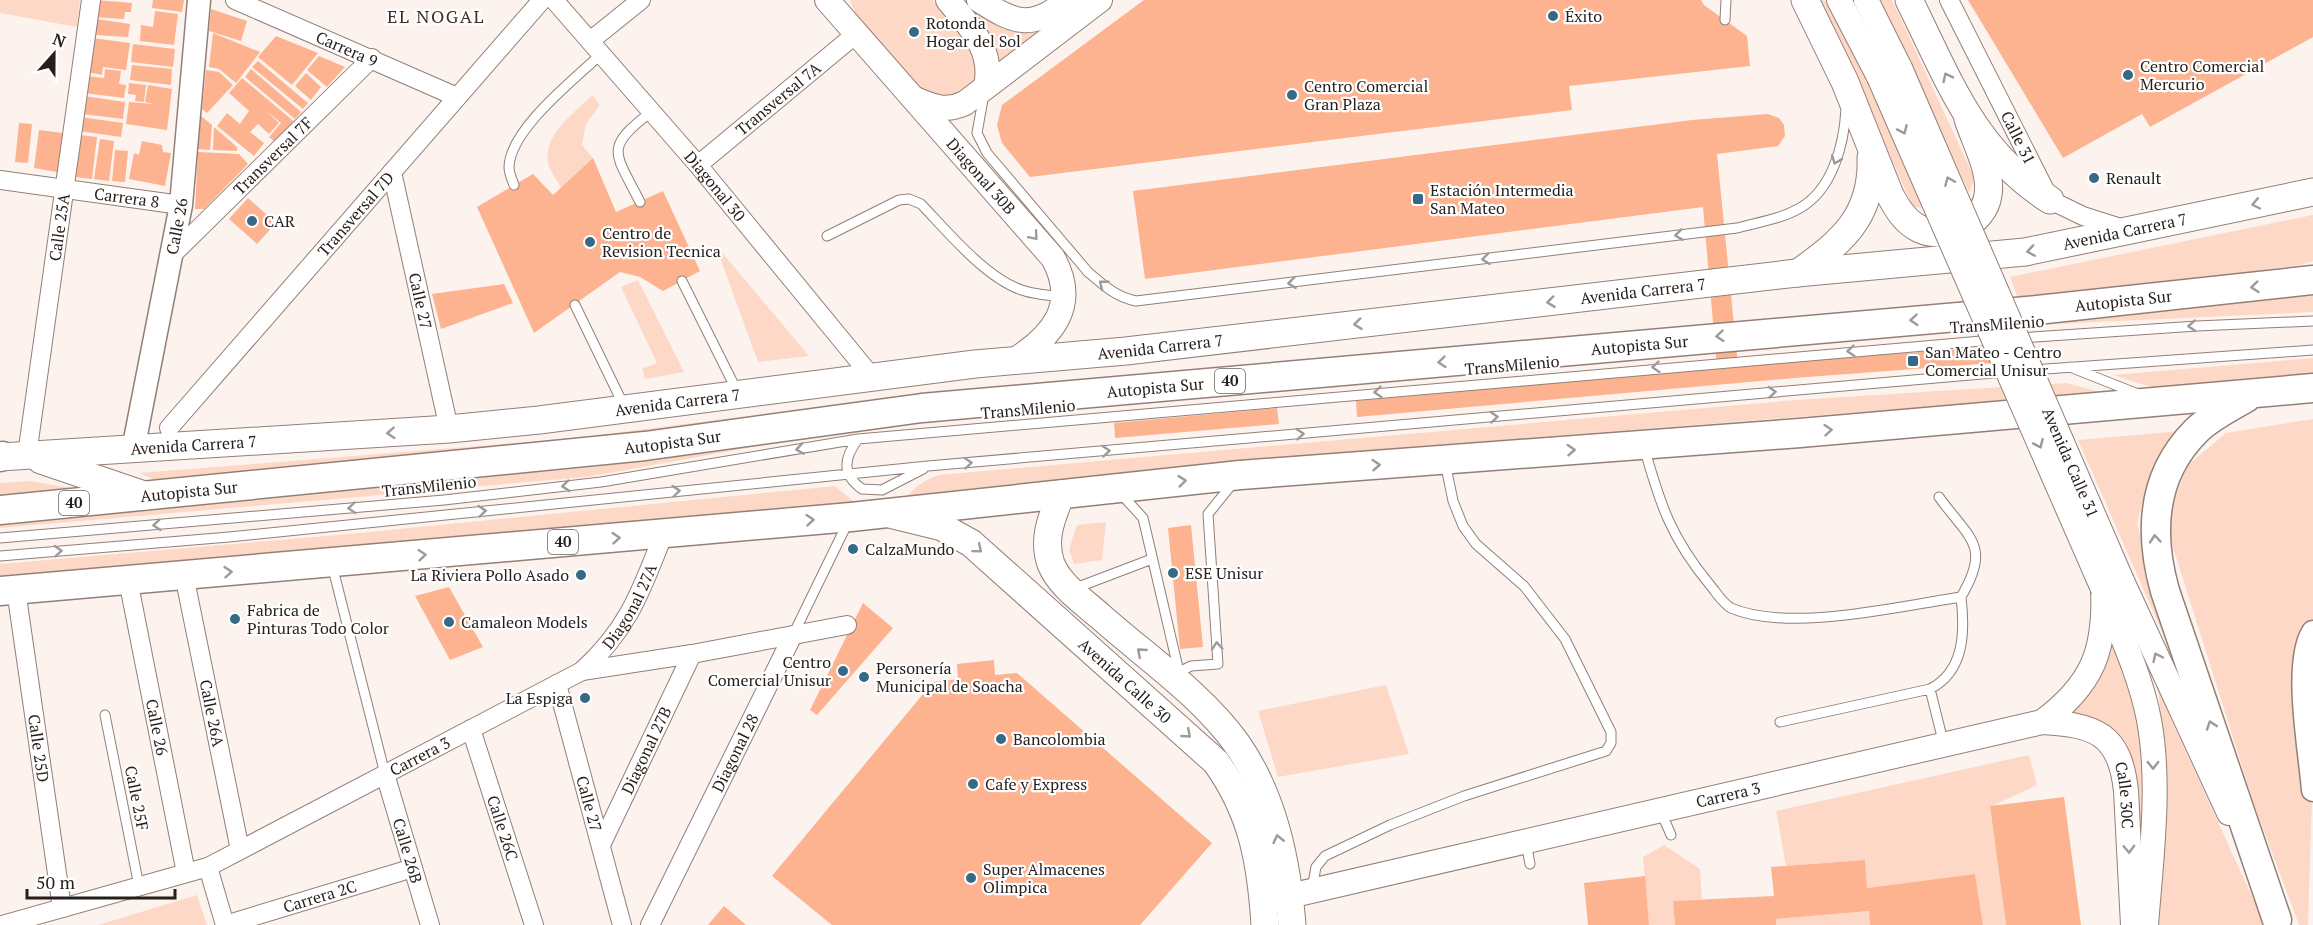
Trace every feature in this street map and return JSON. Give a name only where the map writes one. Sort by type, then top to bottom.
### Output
[{"type":"highway","name":"Autopista Sur","points":[[0,510],[645,446],[922,408],[2037,310],[2313,280]]},
{"type":"highway","name":"40","points":[[8,590],[850,517],[1240,475],[2313,388]]},
{"type":"highway","points":[[2252,394],[2195,432],[2176,456],[2161,488],[2154,529],[2156,558],[2165,591],[2278,923]]},
{"type":"main road","name":"Diagonal 30B","points":[[827,0],[1053,258],[1060,270],[1063,297],[1061,312],[1047,336],[1038,345],[1013,361]]},
{"type":"main road","points":[[843,0],[856,34]]},
{"type":"main road","points":[[948,0],[986,52],[989,65],[986,86]]},
{"type":"main road","points":[[979,0],[1012,20],[1025,22],[1042,18],[1068,0]]},
{"type":"main road","points":[[913,98],[933,107],[955,108],[1100,0]]},
{"type":"main road","points":[[1805,0],[1845,82],[1870,151],[1897,209],[1909,221],[1929,231],[1954,231],[1976,219],[1988,194],[1984,166],[1968,119],[1910,0]]},
{"type":"main road","name":"Avenida Calle 31","points":[[1839,0],[1890,72]]},
{"type":"main road","name":"Avenida Calle 31","points":[[1866,0],[1890,72],[2112,585],[2278,923]]},
{"type":"main road","points":[[1968,119],[2015,176],[2050,200]]},
{"type":"main road","points":[[1797,273],[1842,238],[1863,210],[1870,186],[1870,151]]},
{"type":"main road","name":"Avenida Carrera 7","points":[[8,456],[449,429],[626,410],[738,393],[1013,361],[1126,351],[1797,273],[2025,252],[2313,192]]},
{"type":"main road","points":[[8,456],[148,496]]},
{"type":"main road","name":"Avenida Calle 30","points":[[1061,494],[1049,525],[1048,553],[1059,577],[1076,595],[1181,681],[1220,723],[1252,770],[1300,894],[1292,925]]},
{"type":"main road","name":"Avenida Calle 30","points":[[886,513],[942,526],[958,534],[1060,621],[1216,762],[1243,806],[1251,828],[1264,914]]},
{"type":"main road","name":"Avenida Calle 31","points":[[2112,585],[2149,719],[2153,749],[2153,819],[2146,925]]},
{"type":"main road","name":"Carrera 3","points":[[1264,914],[1300,894],[1528,853],[1660,810],[2042,722],[2077,692],[2090,674],[2098,654],[2112,585]]},
{"type":"main road","points":[[1060,621],[1076,615],[1076,595]]},
{"type":"main road","name":"Calle 30C","points":[[2042,722],[2078,724],[2095,730],[2108,739],[2118,753],[2124,770],[2126,790],[2133,925]]},
{"type":"street","name":"Calle 25A","points":[[8,456],[65,189],[91,0]]},
{"type":"street","name":"Calle 26","points":[[133,450],[181,205],[199,0]]},
{"type":"street","name":"Carrera 9","points":[[236,0],[457,97]]},
{"type":"street","name":"Transversal 7D","points":[[169,428],[542,0]]},
{"type":"street","name":"Diagonal 30","points":[[554,0],[698,165],[872,377]]},
{"type":"street","points":[[596,48],[641,0]]},
{"type":"street","name":"Calle 31","points":[[1949,0],[2050,200]]},
{"type":"street","name":"Transversal 7A","points":[[698,165],[856,34]]},
{"type":"street","name":"Transversal 7F","points":[[173,254],[372,58]]},
{"type":"street","name":"Calle 27","points":[[392,172],[449,429]]},
{"type":"street","name":"Carrera 8","points":[[0,180],[181,205]]},
{"type":"street","points":[[2050,200],[2083,216],[2129,231]]},
{"type":"street","name":"Diagonal 27A","points":[[582,671],[608,648],[633,608],[664,533]]},
{"type":"street","name":"Calle 26A","points":[[184,576],[240,850]]},
{"type":"street","name":"Calle 26","points":[[129,580],[186,873]]},
{"type":"street","name":"Calle 25D","points":[[8,590],[62,908]]},
{"type":"street","name":"Carrera 3","points":[[2,925],[208,867],[582,671],[692,654],[847,625]]},
{"type":"street","points":[[2313,632],[2307,641],[2303,668],[2313,790]]},
{"type":"street","name":"Diagonal 28","points":[[650,925],[793,635]]},
{"type":"street","name":"Diagonal 27B","points":[[601,845],[692,654]]},
{"type":"street","name":"Calle 27","points":[[557,684],[622,925]]},
{"type":"street","name":"Calle 26C","points":[[471,729],[534,925]]},
{"type":"street","name":"Calle 26B","points":[[385,774],[430,925]]},
{"type":"street","points":[[208,867],[225,925]]},
{"type":"street","name":"Carrera 2C","points":[[225,925],[413,868]]},
{"type":"lane","points":[[1725,20],[1726,0]]},
{"type":"lane","points":[[514,185],[509,167],[516,142],[596,48]]},
{"type":"lane","points":[[986,86],[977,122],[977,133],[987,153],[1088,272],[1104,286],[1126,299],[1136,301],[1737,228],[1779,217],[1802,207],[1817,194],[1832,172],[1840,148],[1845,119],[1845,82]]},
{"type":"lane","points":[[640,202],[619,160],[618,146],[622,135],[651,112]]},
{"type":"lane","points":[[827,236],[890,203],[909,199],[921,204],[978,261],[1014,287],[1063,297]]},
{"type":"lane","points":[[682,281],[738,393]]},
{"type":"lane","points":[[575,305],[626,410]]},
{"type":"lane","name":"TransMilenio","points":[[0,538],[444,500],[589,484],[858,439],[1907,346],[2198,326],[2313,321]]},
{"type":"lane","name":"TransMilenio","points":[[0,556],[229,537],[928,466],[2068,366],[2313,350]]},
{"type":"lane","name":"TransMilenio","points":[[2068,366],[2157,402]]},
{"type":"lane","points":[[847,474],[846,462],[858,439]]},
{"type":"lane","points":[[1643,444],[1667,518],[1688,558],[1730,608],[1764,616],[1801,618],[1961,597]]},
{"type":"lane","points":[[1300,894],[1325,856],[1390,825],[1464,796],[1606,751],[1610,747],[1611,732],[1565,639],[1524,586],[1476,544],[1463,526],[1453,501],[1444,459]]},
{"type":"lane","name":"TransMilenio","points":[[847,474],[862,489],[873,491],[882,490],[928,466]]},
{"type":"lane","points":[[1181,681],[1191,666],[1218,664],[1208,514],[1213,504],[1240,475]]},
{"type":"lane","points":[[1115,488],[1143,518],[1181,681]]},
{"type":"lane","points":[[1780,722],[1930,689],[1944,682],[1954,669],[1965,628],[1961,597],[1975,573],[1974,543],[1940,496]]},
{"type":"lane","name":"Diagonal 28","points":[[793,635],[850,517]]},
{"type":"lane","points":[[1076,595],[1152,559]]},
{"type":"lane","points":[[331,563],[385,774]]},
{"type":"lane","points":[[1930,689],[1944,745]]},
{"type":"lane","name":"Calle 25F","points":[[105,715],[139,886]]},
{"type":"lane","points":[[1660,810],[1671,835]]},
{"type":"shaded area","points":[[0,0],[80,0],[77,27],[0,13]]},
{"type":"shaded area","points":[[850,0],[933,0],[968,44],[975,57],[976,81],[952,97],[920,89],[857,17]]},
{"type":"shaded area","points":[[959,0],[999,22],[1019,28],[1043,30],[998,66]]},
{"type":"shaded area","points":[[1820,0],[1832,2],[1923,208],[1913,207]]},
{"type":"shaded area","points":[[1877,0],[1892,0],[1975,179],[1969,192]]},
{"type":"shaded area","points":[[592,95],[600,105],[586,124],[582,145],[593,158],[561,188],[548,163],[550,143],[555,133],[569,117]]},
{"type":"shaded area","points":[[2313,215],[2313,261],[2300,265],[2150,286],[2018,298],[2010,277]]},
{"type":"shaded area","points":[[715,244],[809,356],[758,362]]},
{"type":"shaded area","points":[[638,280],[684,372],[645,379],[642,369],[657,363],[621,287]]},
{"type":"shaded area","points":[[2313,288],[2313,312],[2031,325]]},
{"type":"shaded area","points":[[2313,358],[2313,376],[2154,388],[2113,375]]},
{"type":"shaded area","points":[[2067,383],[2103,393],[1234,461],[905,500],[920,484],[939,475],[1796,400]]},
{"type":"shaded area","points":[[748,416],[650,432],[157,481],[139,473],[568,439]]},
{"type":"shaded area","points":[[2313,419],[2313,766],[2308,925],[2299,925],[2254,804],[2165,522],[2188,465],[2226,433]]},
{"type":"shaded area","points":[[2181,431],[2162,452],[2148,481],[2137,524],[2181,675],[2078,440]]},
{"type":"shaded area","points":[[770,444],[587,477],[0,528],[0,518],[585,468]]},
{"type":"shaded area","points":[[30,481],[77,489],[0,499],[0,483]]},
{"type":"shaded area","points":[[835,486],[857,504],[0,576],[0,564],[349,534]]},
{"type":"shaded area","points":[[1106,522],[1102,560],[1074,564],[1069,549],[1077,525]]},
{"type":"shaded area","points":[[2109,640],[2132,694],[2142,732],[2145,791],[2140,869],[2134,768],[2069,713],[2108,660]]},
{"type":"shaded area","points":[[1386,685],[1409,754],[1278,777],[1258,711]]},
{"type":"shaded area","points":[[2158,688],[2265,925],[2157,925],[2166,770]]},
{"type":"shaded area","points":[[2029,755],[2037,785],[1990,807],[2006,925],[1983,925],[1975,874],[1867,888],[1864,860],[1786,866],[1776,811]]},
{"type":"shaded area","points":[[1664,845],[1700,869],[1702,899],[1673,901],[1675,925],[1649,925],[1643,857]]},
{"type":"shaded area","points":[[197,895],[207,925],[98,925]]},
{"type":"shaded area","points":[[1869,911],[1870,925],[1776,925],[1776,919]]},
{"type":"building","points":[[96,0],[132,3],[131,12],[125,12],[124,19],[94,17]]},
{"type":"building","points":[[153,0],[184,0],[182,12],[152,8]]},
{"type":"building","name":"Centro Comercial Gran Plaza","points":[[1144,0],[1701,0],[1704,5],[1747,36],[1750,66],[1569,86],[1572,110],[1030,177],[1002,143],[997,125],[1002,105]]},
{"type":"building","name":"Centro Comercial Mercurio","points":[[1968,0],[2313,0],[2313,37],[2150,127],[2142,114],[2063,158]]},
{"type":"building","points":[[211,9],[247,21],[241,41],[209,31]]},
{"type":"building","points":[[155,11],[178,14],[174,45],[140,41],[141,25],[153,27]]},
{"type":"building","points":[[96,19],[130,24],[128,37],[94,35]]},
{"type":"building","points":[[213,33],[260,52],[236,83],[219,69],[209,67]]},
{"type":"building","points":[[276,36],[318,53],[292,85],[258,57]]},
{"type":"building","points":[[92,38],[130,43],[126,70],[103,67],[102,75],[87,72]]},
{"type":"building","points":[[133,44],[175,49],[173,67],[131,62]]},
{"type":"building","points":[[319,56],[345,67],[327,87],[307,70]]},
{"type":"building","points":[[258,61],[308,103],[303,109],[252,67]]},
{"type":"building","points":[[132,65],[172,69],[171,85],[130,80]]},
{"type":"building","points":[[105,69],[121,71],[119,84],[126,85],[124,98],[84,93],[86,76],[104,78]]},
{"type":"building","points":[[251,69],[301,112],[295,119],[245,77]]},
{"type":"building","points":[[206,70],[219,72],[233,85],[207,113],[202,109]]},
{"type":"building","points":[[306,73],[321,87],[311,100],[295,86]]},
{"type":"building","points":[[242,78],[298,125],[280,146],[269,137],[281,123],[265,110],[279,123],[269,134],[258,124],[250,132],[264,143],[254,156],[217,126],[227,113],[240,124],[249,111],[229,93]]},
{"type":"building","points":[[129,83],[146,85],[144,102],[135,101],[136,95],[128,94]]},
{"type":"building","points":[[148,85],[172,89],[167,130],[126,124],[129,102],[154,104],[145,102]]},
{"type":"building","points":[[84,96],[125,102],[123,119],[82,114]]},
{"type":"building","name":"Estación Intermedia San Mateo","points":[[1768,114],[1779,118],[1784,125],[1785,136],[1778,146],[1717,154],[1738,365],[2032,344],[2034,360],[1794,378],[1357,417],[1356,401],[1717,368],[1703,207],[1145,279],[1133,191],[1692,120]]},
{"type":"building","points":[[201,116],[212,125],[210,150],[198,149]]},
{"type":"building","points":[[81,117],[123,123],[121,137],[79,131]]},
{"type":"building","points":[[19,123],[32,124],[28,163],[15,162]]},
{"type":"building","points":[[214,127],[237,147],[237,151],[213,150]]},
{"type":"building","points":[[39,130],[63,133],[57,172],[34,168]]},
{"type":"building","points":[[79,135],[97,137],[92,179],[75,177]]},
{"type":"building","points":[[100,139],[114,141],[109,181],[94,179]]},
{"type":"building","points":[[142,141],[162,145],[163,152],[171,153],[165,186],[129,179],[134,153],[139,155]]},
{"type":"building","points":[[115,150],[128,151],[125,182],[112,181]]},
{"type":"building","points":[[198,152],[239,154],[248,164],[204,209],[195,209]]},
{"type":"building","name":"Centro de Revision Tecnica","points":[[593,158],[616,212],[663,191],[700,271],[663,291],[640,277],[620,272],[534,333],[477,207],[533,174],[553,195]]},
{"type":"building","name":"CAR","points":[[248,198],[276,223],[257,244],[229,219]]},
{"type":"building","points":[[504,284],[513,303],[441,329],[432,294]]},
{"type":"building","points":[[1277,408],[1279,424],[1115,438],[1114,423]]},
{"type":"building","points":[[1191,525],[1203,647],[1180,649],[1168,528]]},
{"type":"building","name":"Camaleon Models","points":[[449,587],[483,647],[450,660],[415,596]]},
{"type":"building","name":"Centro Comercial Unisur","points":[[863,603],[893,628],[817,715],[810,710]]},
{"type":"building","points":[[994,660],[995,675],[1017,673],[1212,843],[1140,925],[832,925],[772,876],[933,682],[958,679],[957,664]]},
{"type":"building","points":[[2064,797],[2081,925],[2006,925],[1990,806]]},
{"type":"building","points":[[1865,860],[1867,888],[1975,874],[1983,925],[1870,925],[1869,911],[1776,919],[1776,925],[1675,925],[1673,901],[1774,896],[1771,867]]},
{"type":"building","points":[[1645,876],[1649,925],[1588,925],[1584,883]]},
{"type":"building","points":[[724,906],[746,925],[708,925]]},
{"type":"place","name":"Éxito","points":[[1553,16]]},
{"type":"place","name":"Rotonda Hogar del Sol","points":[[914,32]]},
{"type":"place","name":"Centro Comercial Mercurio","points":[[2128,75]]},
{"type":"place","name":"Centro Comercial Gran Plaza","points":[[1292,95]]},
{"type":"place","name":"Renault","points":[[2094,178]]},
{"type":"place","name":"Estación Intermedia San Mateo","points":[[1418,199]]},
{"type":"place","name":"CAR","points":[[252,221]]},
{"type":"place","name":"Centro de Revision Tecnica","points":[[590,242]]},
{"type":"place","name":"San Mateo - Centro Comercial Unisur","points":[[1913,361]]},
{"type":"place","name":"CalzaMundo","points":[[853,549]]},
{"type":"place","name":"ESE Unisur","points":[[1173,573]]},
{"type":"place","name":"La Riviera Pollo Asado","points":[[581,575]]},
{"type":"place","name":"Fabrica de Pinturas Todo Color","points":[[235,619]]},
{"type":"place","name":"Camaleon Models","points":[[449,622]]},
{"type":"place","name":"Centro Comercial Unisur","points":[[843,671]]},
{"type":"place","name":"Personería Municipal de Soacha","points":[[864,677]]},
{"type":"place","name":"La Espiga","points":[[585,698]]},
{"type":"place","name":"Bancolombia","points":[[1001,739]]},
{"type":"place","name":"Cafe y Express","points":[[973,784]]},
{"type":"place","name":"Super Almacenes Olimpica","points":[[971,878]]},
{"type":"district","name":"EL NOGAL","points":[[436,17]]}]
